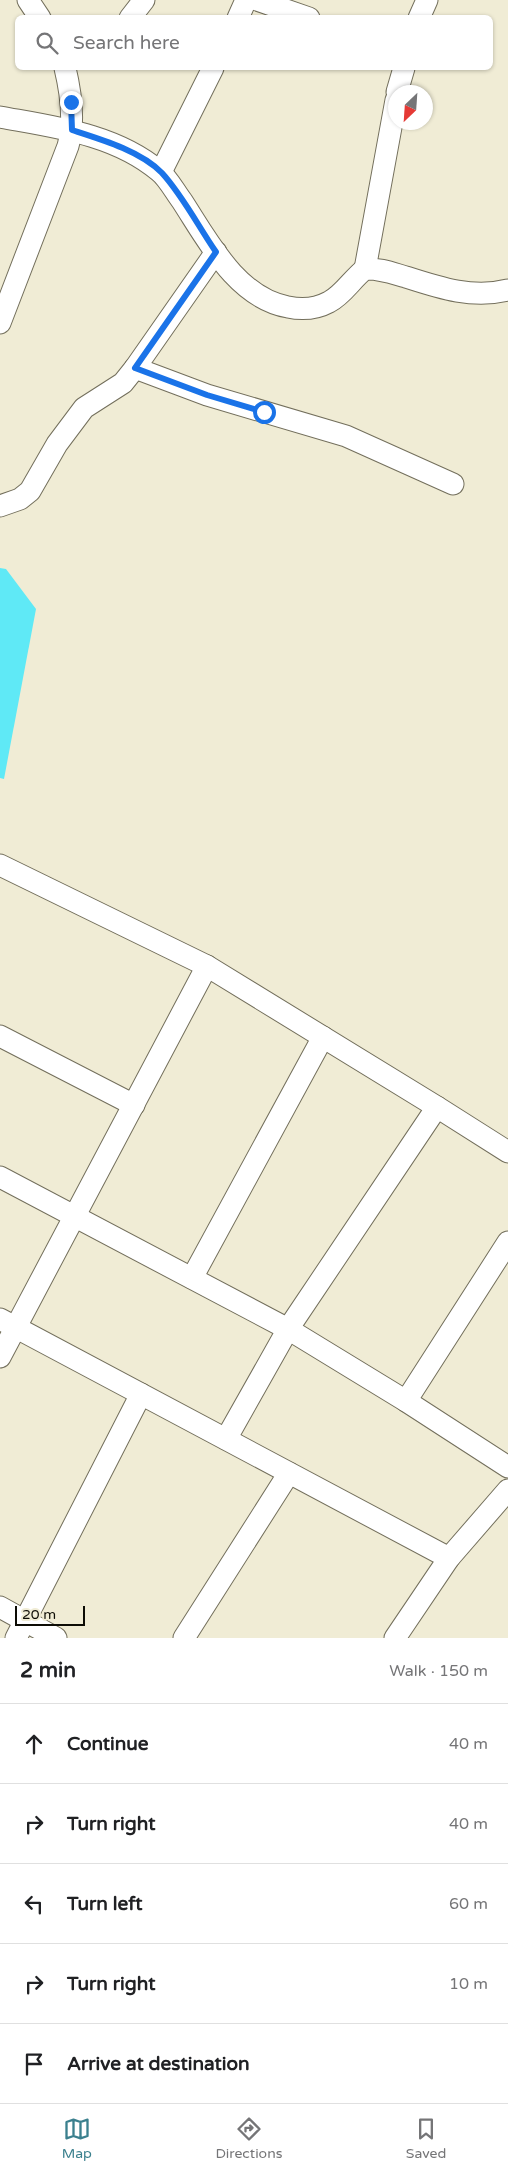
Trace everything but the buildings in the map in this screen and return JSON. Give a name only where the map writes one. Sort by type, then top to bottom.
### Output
[{"type":"street","points":[[28,0],[38,15]]},
{"type":"street","points":[[132,15],[144,0]]},
{"type":"street","points":[[239,15],[246,0]]},
{"type":"street","points":[[257,0],[300,15]]},
{"type":"street","points":[[420,15],[427,0]]},
{"type":"street","points":[[0,323],[68,146],[72,130],[71,102],[65,70]]},
{"type":"street","points":[[161,172],[212,70]]},
{"type":"street","points":[[399,85],[403,70]]},
{"type":"street","points":[[0,117],[72,130],[114,144],[140,158],[161,172],[216,252],[242,283],[257,296],[277,305],[300,309],[330,302],[364,269],[390,130]]},
{"type":"street","points":[[0,506],[20,499],[30,491],[56,444],[84,408],[123,383],[216,252]]},
{"type":"street","points":[[364,269],[377,268],[449,291],[493,294],[508,290]]},
{"type":"street","points":[[135,368],[207,395],[346,436],[453,484]]},
{"type":"street","points":[[0,864],[206,966],[508,1152]]},
{"type":"street","points":[[0,1357],[8,1323],[75,1217],[206,966]]},
{"type":"street","points":[[0,1036],[134,1105]]},
{"type":"street","points":[[192,1278],[324,1037]]},
{"type":"street","points":[[226,1439],[288,1329],[437,1107]]},
{"type":"street","points":[[0,1177],[288,1329],[406,1401],[508,1467]]},
{"type":"street","points":[[406,1401],[508,1242]]},
{"type":"street","points":[[8,1323],[449,1558]]},
{"type":"street","points":[[21,1629],[141,1394]]},
{"type":"street","points":[[184,1638],[289,1473]]},
{"type":"street","points":[[395,1638],[449,1558],[508,1490]]},
{"type":"street","points":[[0,1607],[21,1629],[56,1638]]},
{"type":"water","points":[[0,568],[6,569],[36,609],[4,779],[0,778]]},
{"type":"route","points":[[71,102],[72,130],[114,144],[161,172],[216,252],[135,368],[207,395],[264,412]]}]
